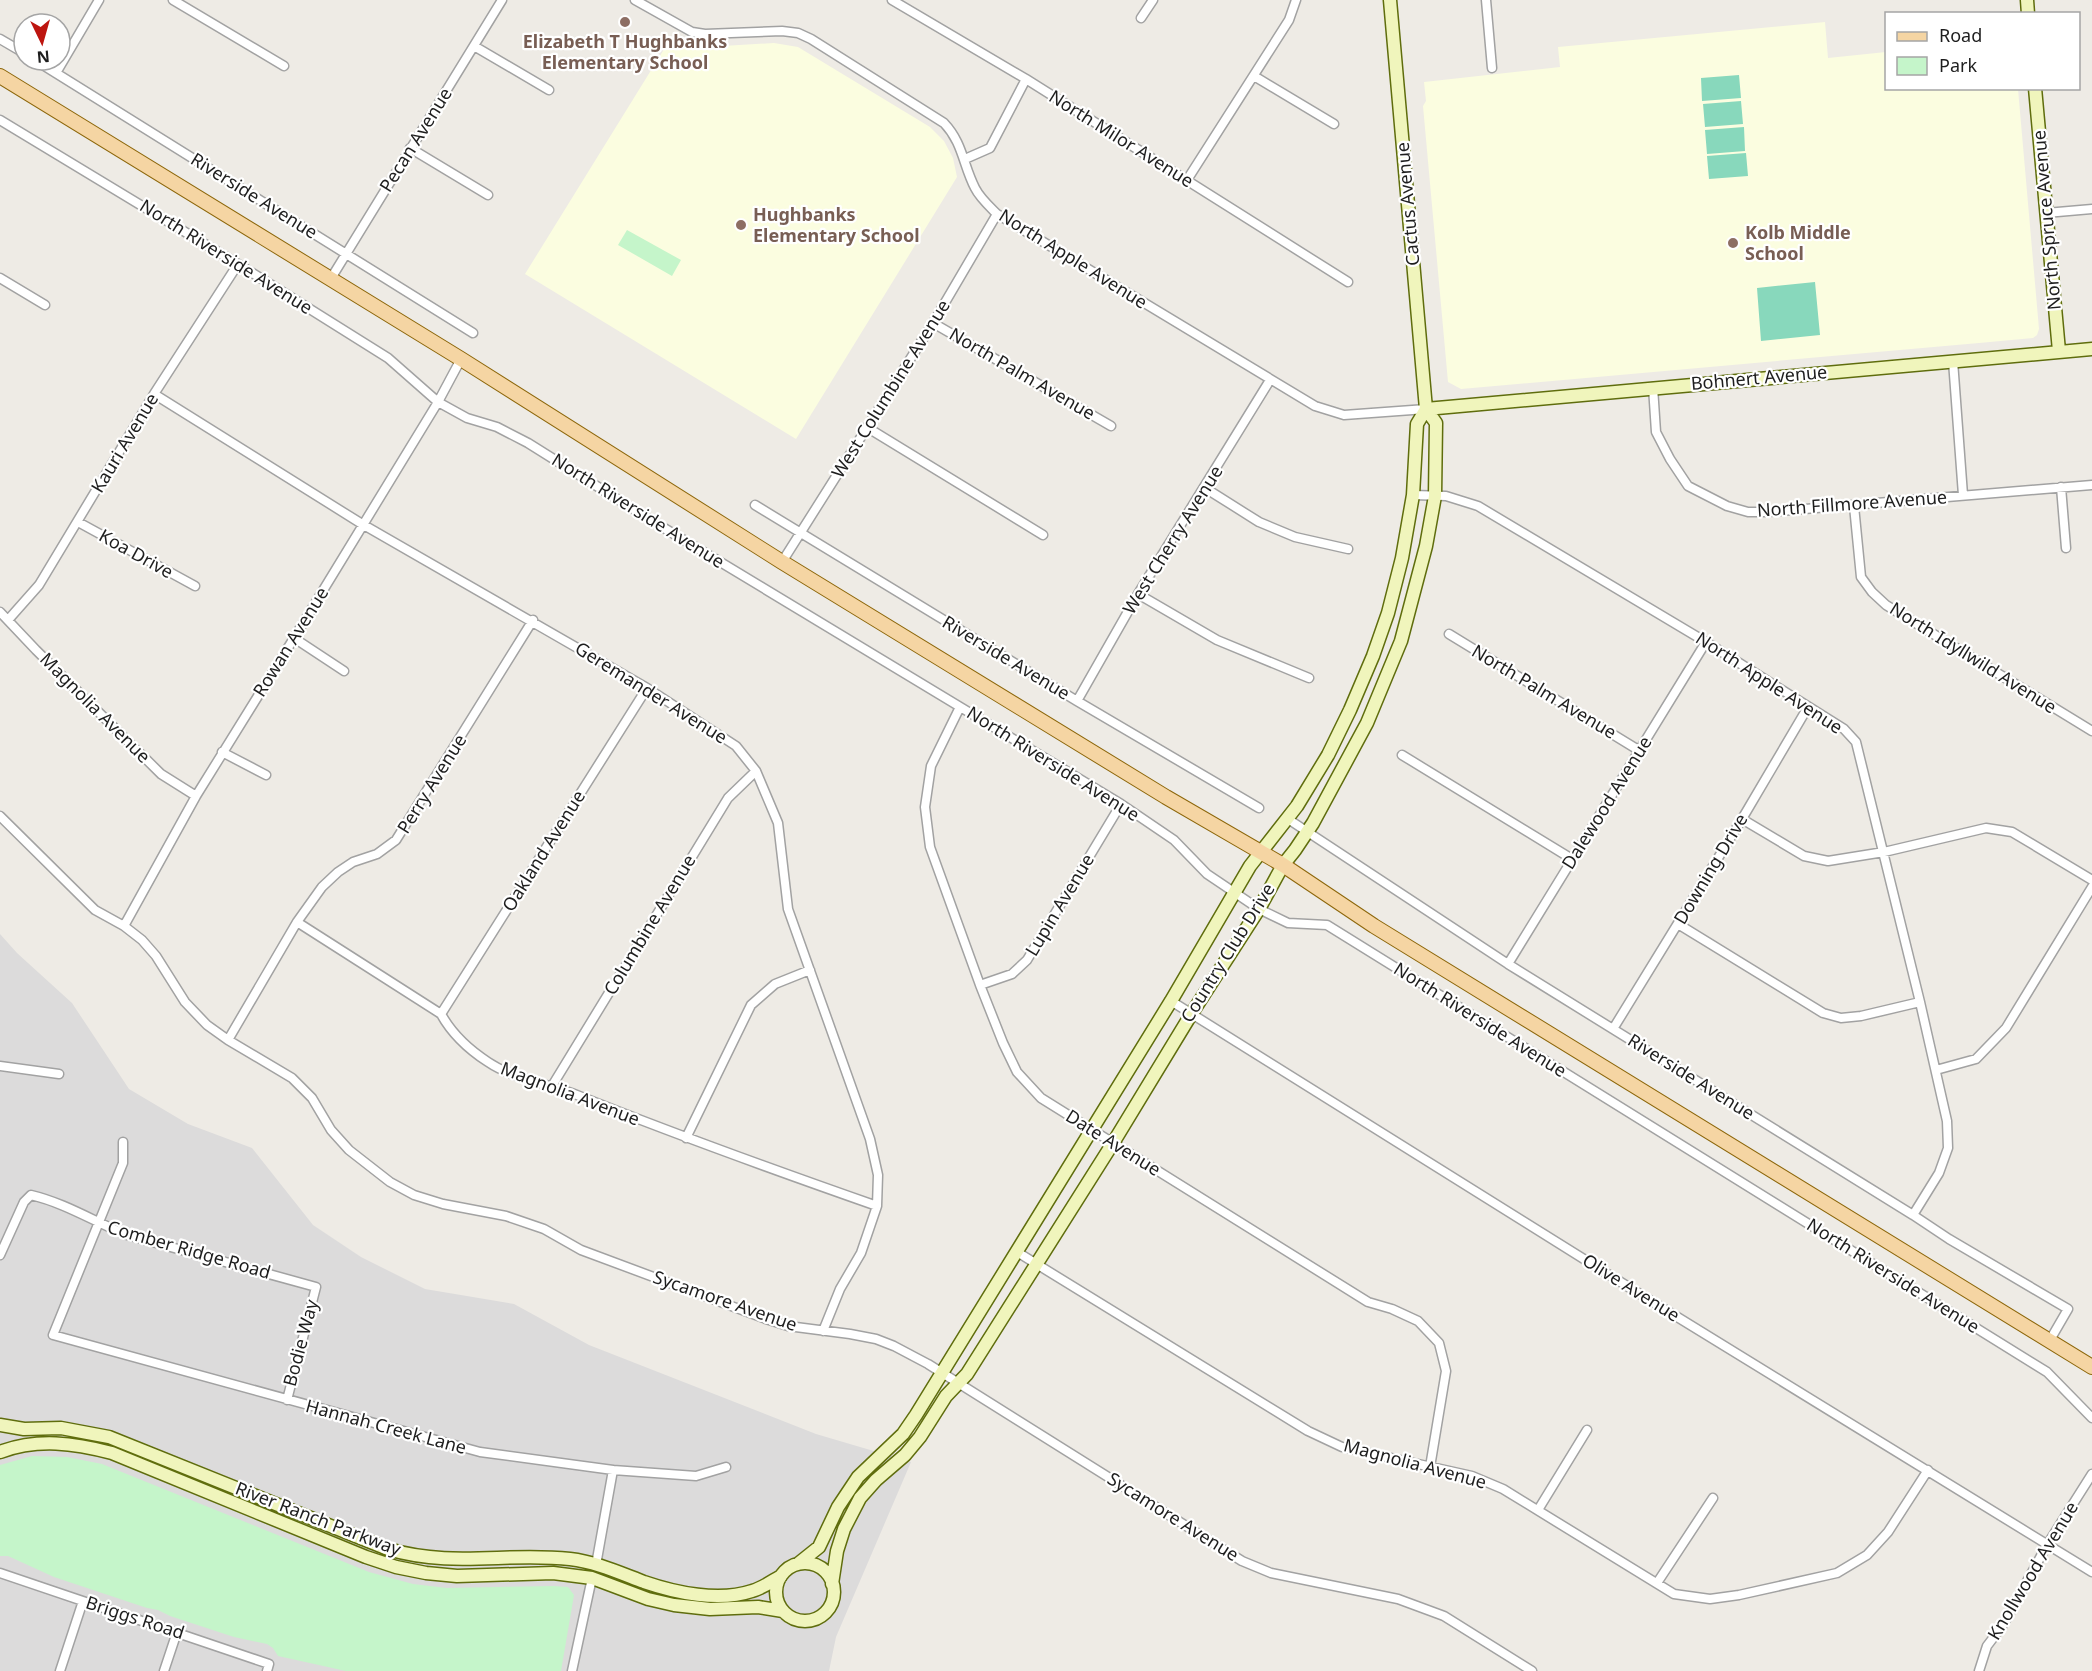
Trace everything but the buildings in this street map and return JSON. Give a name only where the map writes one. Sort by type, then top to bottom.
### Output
[{"type":"main road","name":"North Riverside Avenue","points":[[0,76],[461,359],[782,562],[1156,791],[1283,865],[1384,932],[2092,1367]]},
{"type":"street","points":[[56,73],[99,0]]},
{"type":"street","points":[[173,0],[284,66]]},
{"type":"street","name":"Pecan Avenue","points":[[330,280],[502,0]]},
{"type":"street","name":"North Apple Avenue","points":[[635,0],[692,32],[705,34],[782,31],[798,33],[811,39],[944,123],[958,141],[975,188],[981,198],[997,214],[1314,406],[1344,415],[1426,409]]},
{"type":"street","name":"North Milor Avenue","points":[[892,0],[1026,80],[1348,282]]},
{"type":"street","points":[[1141,18],[1153,0]]},
{"type":"street","points":[[1187,180],[1289,20],[1296,0]]},
{"type":"street","name":"Cactus Avenue","points":[[1390,0],[1426,409]]},
{"type":"street","points":[[1486,0],[1492,68]]},
{"type":"street","points":[[474,46],[549,90]]},
{"type":"street","name":"Riverside Avenue","points":[[56,73],[473,333]]},
{"type":"street","points":[[1254,76],[1334,124]]},
{"type":"street","points":[[965,159],[990,148],[1026,80]]},
{"type":"street","name":"North Spruce Avenue","points":[[2035,90],[2058,351]]},
{"type":"street","name":"North Riverside Avenue","points":[[0,120],[388,358],[438,402],[467,418],[497,427],[528,443],[654,522],[1121,804],[1174,840],[1206,874],[1259,909],[1288,923],[1327,925],[2047,1372],[2092,1419]]},
{"type":"street","points":[[410,148],[488,195]]},
{"type":"street","points":[[2046,213],[2092,209]]},
{"type":"street","name":"West Columbine Avenue","points":[[782,562],[933,323],[997,214]]},
{"type":"street","name":"Kauri Avenue","points":[[8,620],[39,585],[154,394],[238,264]]},
{"type":"street","points":[[0,278],[45,305]]},
{"type":"street","name":"North Palm Avenue","points":[[933,323],[1112,426]]},
{"type":"street","name":"Bohnert Avenue","points":[[1426,409],[2092,349]]},
{"type":"street","name":"Rowan Avenue","points":[[124,926],[196,796],[438,402],[461,359]]},
{"type":"street","points":[[1953,361],[1963,495]]},
{"type":"street","name":"West Cherry Avenue","points":[[1077,701],[1138,594],[1270,380]]},
{"type":"street","name":"North Fillmore Avenue","points":[[1653,387],[1656,432],[1688,486],[1727,506],[1748,512],[1854,506],[2092,485]]},
{"type":"street","name":"Geremander Avenue","points":[[154,394],[362,524],[647,688],[736,746],[756,771],[778,823],[788,909],[870,1139],[878,1175],[877,1206],[861,1253],[840,1289],[823,1331]]},
{"type":"street","name":"Country Club Drive","points":[[800,1563],[819,1547],[847,1491],[866,1468],[903,1434],[1172,1001],[1235,893],[1261,852],[1297,806],[1328,755],[1373,656],[1388,613],[1402,558],[1413,495],[1417,424],[1426,409],[1436,423],[1435,496],[1426,546],[1401,641],[1367,723],[1308,831],[1283,865],[1259,909],[967,1374],[946,1396],[920,1437],[905,1455],[876,1480],[855,1507],[837,1551],[832,1584]]},
{"type":"street","points":[[868,428],[1043,535]]},
{"type":"street","points":[[2061,487],[2066,548]]},
{"type":"street","points":[[1205,488],[1260,522],[1295,537],[1348,549]]},
{"type":"street","name":"North Apple Avenue","points":[[1413,495],[1446,496],[1478,506],[1706,642],[1844,729],[1856,742],[1947,1121],[1948,1148],[1939,1173],[1913,1215]]},
{"type":"street","name":"Riverside Avenue","points":[[755,505],[1077,701],[1259,808]]},
{"type":"street","name":"North Idyllwild Avenue","points":[[1854,506],[1861,577],[1872,592],[1886,605],[2092,731]]},
{"type":"street","name":"Koa Drive","points":[[78,522],[195,586]]},
{"type":"street","points":[[1138,594],[1217,640],[1308,678]]},
{"type":"street","name":"Magnolia Avenue","points":[[0,612],[162,774],[196,796]]},
{"type":"street","name":"Perry Avenue","points":[[228,1041],[297,922],[322,887],[353,862],[377,854],[396,840],[533,621]]},
{"type":"street","name":"North Palm Avenue","points":[[1449,634],[1640,751]]},
{"type":"street","points":[[294,638],[344,671]]},
{"type":"street","name":"Dalewood Avenue","points":[[1508,964],[1706,642]]},
{"type":"street","name":"Oakland Avenue","points":[[441,1014],[647,688]]},
{"type":"street","name":"Date Avenue","points":[[960,707],[931,766],[925,807],[930,847],[980,985],[1017,1072],[1041,1098],[1368,1302],[1392,1309],[1418,1321],[1439,1343],[1446,1371],[1430,1467]]},
{"type":"street","name":"Downing Drive","points":[[1613,1029],[1808,707]]},
{"type":"street","points":[[222,753],[266,775]]},
{"type":"street","points":[[1402,755],[1572,859]]},
{"type":"street","name":"Columbine Avenue","points":[[552,1086],[728,798],[756,771]]},
{"type":"street","name":"Lupin Avenue","points":[[980,985],[1012,974],[1027,960],[1121,804]]},
{"type":"street","name":"Sycamore Avenue","points":[[0,816],[95,910],[124,926],[142,940],[156,957],[185,1002],[207,1025],[228,1041],[292,1078],[312,1098],[331,1130],[349,1150],[390,1182],[414,1195],[443,1204],[506,1216],[544,1229],[581,1250],[766,1319],[788,1326],[876,1339],[912,1354],[1242,1561],[1271,1573],[1398,1599],[1444,1616],[1532,1671]]},
{"type":"street","name":"Riverside Avenue","points":[[1288,819],[1508,964],[1949,1239],[2068,1310],[2050,1340]]},
{"type":"street","points":[[1742,819],[1804,856],[1828,861],[1884,852],[1986,828],[2012,832],[2092,880]]},
{"type":"street","points":[[1936,1070],[1976,1059],[2006,1028],[2092,887]]},
{"type":"street","name":"Magnolia Avenue","points":[[297,922],[441,1014],[450,1031],[489,1063],[514,1075],[552,1086],[686,1138],[877,1206]]},
{"type":"street","points":[[1678,924],[1823,1013],[1841,1018],[1861,1016],[1920,1002]]},
{"type":"street","points":[[686,1138],[751,1005],[775,984],[810,970]]},
{"type":"street","name":"Olive Avenue","points":[[1172,1001],[1635,1291],[2092,1572]]},
{"type":"street","points":[[0,1066],[59,1074]]},
{"type":"street","points":[[99,1224],[123,1163],[123,1142]]},
{"type":"street","name":"Comber Ridge Road","points":[[0,1255],[24,1202],[31,1195],[50,1200],[99,1224],[147,1240],[316,1287]]},
{"type":"street","name":"Hannah Creek Lane","points":[[99,1224],[53,1335],[480,1452],[612,1470],[696,1476],[726,1467]]},
{"type":"street","name":"Magnolia Avenue","points":[[1017,1252],[1308,1431],[1342,1447],[1472,1476],[1503,1489],[1674,1594],[1710,1599],[1739,1595],[1837,1572],[1867,1555],[1888,1532],[1928,1470]]},
{"type":"street","name":"Bodie Way","points":[[286,1400],[316,1287]]},
{"type":"street","name":"River Ranch Parkway","points":[[0,1425],[15,1429],[61,1428],[121,1441],[403,1554],[459,1560],[548,1557],[596,1564],[658,1586],[706,1594],[746,1593],[763,1587],[781,1576]]},
{"type":"street","points":[[1538,1510],[1587,1430]]},
{"type":"street","name":"River Ranch Parkway","points":[[0,1452],[17,1446],[44,1443],[70,1444],[112,1453],[366,1557],[411,1570],[457,1576],[553,1573],[592,1578],[648,1599],[674,1605],[710,1609],[758,1607],[783,1611]]},
{"type":"street","points":[[596,1564],[612,1470]]},
{"type":"street","name":"Knollwood Avenue","points":[[1979,1671],[1988,1646],[2003,1625],[2047,1545],[2092,1474]]},
{"type":"street","points":[[1657,1583],[1713,1498]]},
{"type":"street","points":[[800,1563],[820,1567],[832,1584],[832,1600],[826,1611],[809,1620],[793,1618],[783,1611],[776,1594],[776,1586],[781,1576],[789,1568],[800,1563]]},
{"type":"street","name":"Briggs Road","points":[[0,1573],[177,1632],[268,1668]]},
{"type":"street","points":[[572,1671],[592,1578]]},
{"type":"street","points":[[60,1671],[83,1600]]},
{"type":"street","points":[[164,1671],[177,1632]]},
{"type":"shaded area","name":"Kolb Middle School","points":[[1825,22],[1828,58],[1885,52],[1885,90],[2018,90],[2039,329],[2037,335],[2033,338],[1461,389],[1448,382],[1423,106],[1426,101],[1424,82],[1560,67],[1558,47]]},
{"type":"shaded area","name":"Hughbanks Elementary School","points":[[671,38],[688,45],[706,47],[774,43],[798,47],[930,127],[944,141],[953,158],[957,177],[796,439],[525,274]]},
{"type":"shaded area","points":[[0,934],[17,953],[72,1003],[129,1089],[188,1124],[252,1148],[313,1225],[361,1257],[425,1289],[514,1304],[589,1345],[816,1434],[911,1462],[836,1637],[829,1671],[0,1671]]},
{"type":"green space","points":[[1739,75],[1741,98],[1702,101],[1701,78]]},
{"type":"green space","points":[[1741,101],[1743,124],[1705,127],[1703,104]]},
{"type":"green space","points":[[1744,127],[1745,151],[1707,154],[1705,130]]},
{"type":"green space","points":[[1746,153],[1748,176],[1709,179],[1707,156]]},
{"type":"green space","points":[[627,230],[681,260],[672,276],[618,245]]},
{"type":"green space","points":[[1815,282],[1820,335],[1761,341],[1757,288]]},
{"type":"green space","points":[[32,1456],[67,1457],[102,1464],[369,1572],[413,1584],[447,1588],[568,1587],[574,1595],[561,1671],[346,1671],[278,1656],[267,1644],[234,1637],[170,1616],[158,1610],[54,1577],[8,1556],[0,1556],[0,1465]]},
{"type":"place","name":"Elizabeth T Hughbanks Elementary School","points":[[625,22]]},
{"type":"place","name":"Hughbanks Elementary School","points":[[741,225]]},
{"type":"place","name":"Kolb Middle School","points":[[1733,243]]}]
